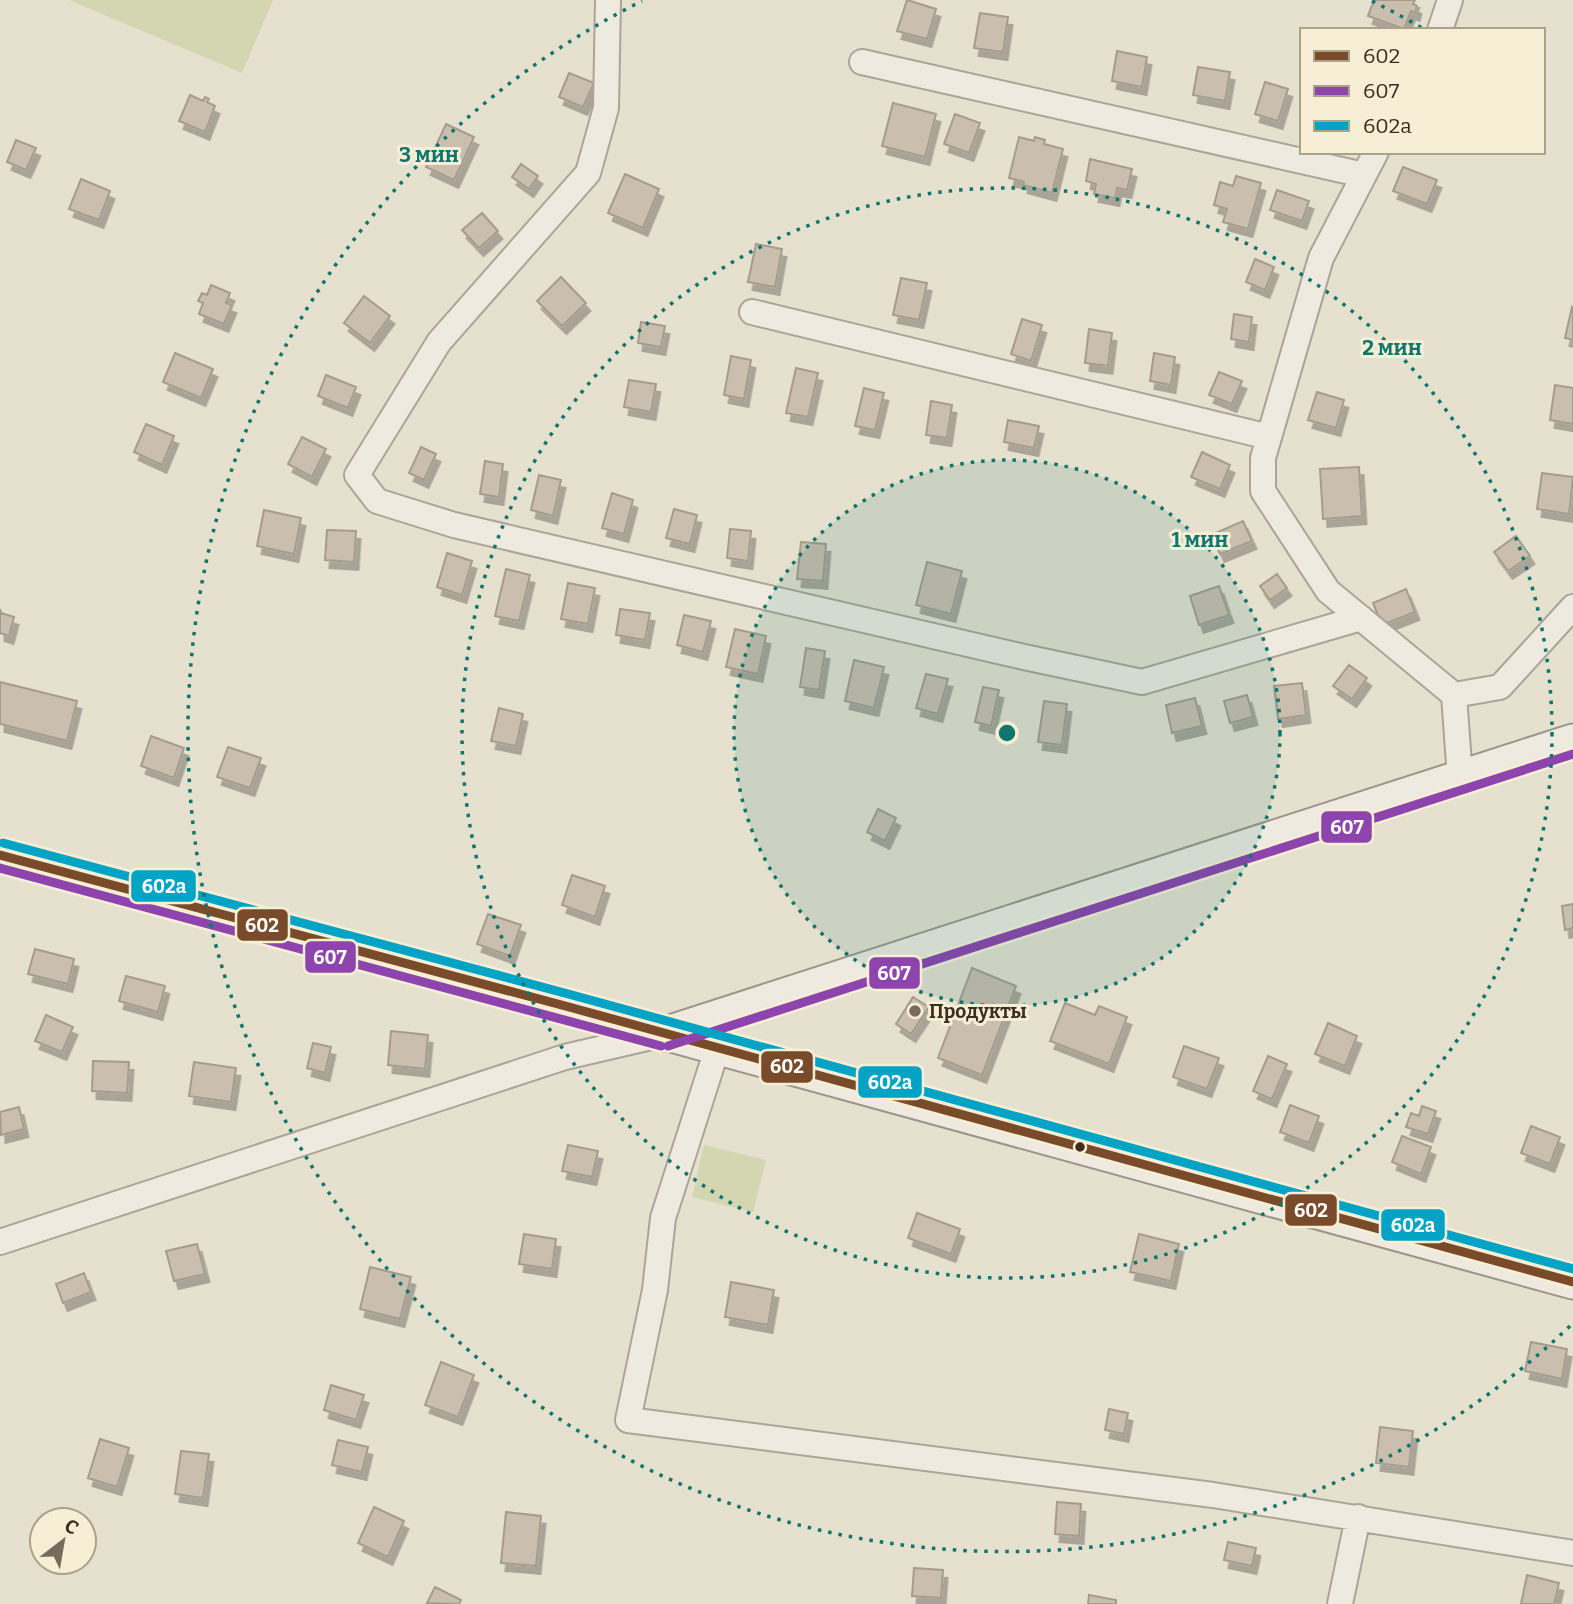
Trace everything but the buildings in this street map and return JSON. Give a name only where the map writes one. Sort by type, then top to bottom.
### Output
[{"type":"main road","points":[[664,1034],[1573,741]]},
{"type":"main road","points":[[0,855],[1573,1282]]},
{"type":"street","points":[[608,0],[606,108],[588,173],[439,342],[358,475],[377,501],[468,528],[1142,682],[1361,618]]},
{"type":"street","points":[[1441,28],[1450,0]]},
{"type":"street","points":[[862,62],[1364,175]]},
{"type":"street","points":[[1375,154],[1321,258],[1263,458],[1263,491],[1328,591],[1454,695],[1460,778]]},
{"type":"street","points":[[752,312],[1269,437]]},
{"type":"street","points":[[1454,695],[1500,687],[1573,607]]},
{"type":"street","points":[[0,1242],[565,1057],[664,1034]]},
{"type":"street","points":[[717,1049],[663,1219],[655,1290],[628,1420],[1213,1495],[1573,1553]]},
{"type":"street","points":[[1340,1604],[1358,1517]]},
{"type":"green space","points":[[69,0],[273,0],[242,73]]},
{"type":"green space","points":[[704,1145],[766,1160],[753,1212],[692,1197]]},
{"type":"transit line","name":"607","points":[[668,1046],[1573,754]]},
{"type":"transit line","name":"602а","points":[[3,843],[572,995],[1573,1269]]},
{"type":"transit line","name":"602","points":[[0,855],[569,1007],[1573,1282]]},
{"type":"transit line","name":"607","points":[[0,868],[661,1046]]},
{"type":"place","name":"Продукты","points":[[915,1011]]}]
